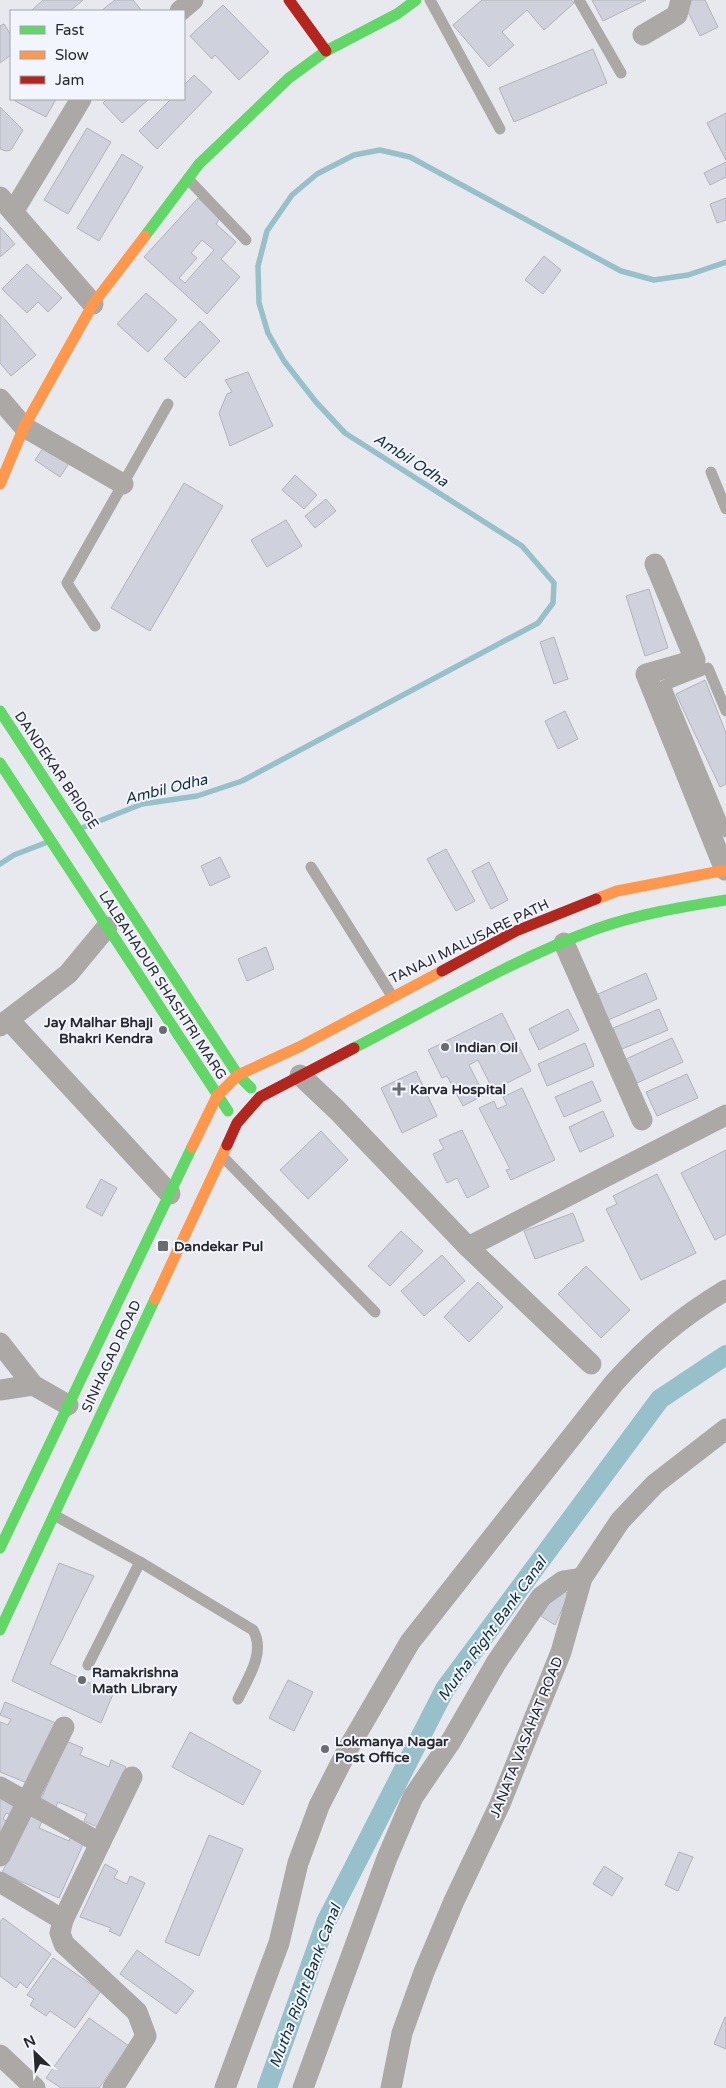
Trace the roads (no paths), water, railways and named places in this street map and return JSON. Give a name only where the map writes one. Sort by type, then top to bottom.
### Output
[{"type":"main road","points":[[290,0],[326,51]]},
{"type":"main road","points":[[0,482],[24,427],[93,304],[199,164],[289,78],[326,51],[397,14],[416,0]]},
{"type":"main road","name":"DANDEKAR BRIDGE","points":[[0,711],[89,845]]},
{"type":"main road","name":"LALBAHADUR SHASHTRI MARG","points":[[0,763],[217,1096],[238,1123]]},
{"type":"main road","name":"LALBAHADUR SHASHTRI MARG","points":[[89,845],[238,1075],[258,1099]]},
{"type":"main road","name":"TANAJI MALUSARE PATH","points":[[238,1075],[299,1048],[392,996],[516,931],[617,891],[725,870]]},
{"type":"main road","points":[[258,1099],[300,1075],[564,943],[626,920],[669,909],[726,900]]},
{"type":"main road","points":[[470,955],[484,982]]},
{"type":"main road","name":"SINHAGAD ROAD","points":[[0,1548],[58,1437],[68,1405],[217,1096],[238,1075]]},
{"type":"main road","name":"SINHAGAD ROAD","points":[[0,1630],[54,1515],[81,1446],[238,1123],[258,1099]]},
{"type":"street","points":[[181,10],[193,0]]},
{"type":"street","points":[[643,35],[677,15],[681,0]]},
{"type":"street","points":[[80,100],[6,205],[93,304]]},
{"type":"street","points":[[0,399],[24,427],[123,484]]},
{"type":"street","points":[[655,564],[694,660],[646,674],[725,870]]},
{"type":"street","points":[[108,927],[68,974],[4,1023],[170,1194]]},
{"type":"street","points":[[564,943],[642,1120]]},
{"type":"street","points":[[300,1075],[337,1110],[468,1248],[591,1364]]},
{"type":"street","points":[[468,1248],[726,1115]]},
{"type":"street","points":[[225,2088],[279,1943],[298,1864],[319,1806],[349,1747],[410,1642],[573,1433],[627,1369],[646,1348],[694,1309],[726,1290]]},
{"type":"street","points":[[0,1343],[33,1385],[68,1405]]},
{"type":"street","points":[[0,1390],[33,1385]]},
{"type":"street","name":"JANATA VASAHAT ROAD","points":[[391,2088],[402,2033],[421,1981],[454,1901],[500,1804],[561,1652],[582,1578],[620,1521],[655,1484],[726,1429]]},
{"type":"street","points":[[304,2088],[387,1858],[413,1797],[451,1741],[496,1663],[541,1597],[563,1581],[582,1578]]},
{"type":"street","points":[[0,1856],[64,1727]]},
{"type":"street","points":[[113,2088],[146,2036],[143,2022],[137,2012],[64,1944],[60,1933],[63,1920],[132,1777]]},
{"type":"street","points":[[0,1787],[100,1843]]},
{"type":"street","points":[[0,1882],[63,1920]]},
{"type":"street","points":[[0,2055],[35,2088]]},
{"type":"lane","points":[[430,0],[500,129]]},
{"type":"lane","points":[[579,0],[620,73]]},
{"type":"lane","points":[[188,179],[246,240]]},
{"type":"lane","points":[[95,626],[67,583],[168,404]]},
{"type":"lane","points":[[711,472],[726,509]]},
{"type":"lane","points":[[726,711],[708,668],[665,685],[726,832]]},
{"type":"lane","points":[[311,867],[392,996]]},
{"type":"lane","points":[[222,1156],[375,1312]]},
{"type":"lane","points":[[54,1515],[140,1562],[253,1630],[259,1639],[257,1656],[238,1699]]},
{"type":"lane","points":[[88,1665],[140,1562]]},
{"type":"waterway","name":"Ambil Odha","points":[[84,827],[142,804],[197,796],[242,781],[538,623],[553,603],[554,583],[522,546],[345,433],[316,402],[284,361],[268,333],[259,303],[258,266],[267,231],[292,195],[317,174],[354,155],[380,150],[410,157],[621,271],[654,280],[688,275],[726,262]]},
{"type":"waterway","name":"Ambil Odha","points":[[0,864],[14,855],[45,843]]},
{"type":"waterway","name":"Mutha Right Bank Canal","points":[[267,2088],[326,1922],[445,1689],[660,1399],[726,1355]]},
{"type":"place","name":"Jay Malhar Bhaji Bhakri Kendra","points":[[163,1030]]},
{"type":"place","name":"Indian Oil","points":[[445,1047]]},
{"type":"place","name":"Karva Hospital","points":[[399,1089]]},
{"type":"place","name":"Dandekar Pul","points":[[163,1246]]},
{"type":"place","name":"Ramakrishna Math Library","points":[[82,1680]]},
{"type":"place","name":"Lokmanya Nagar Post Office","points":[[325,1749]]}]
